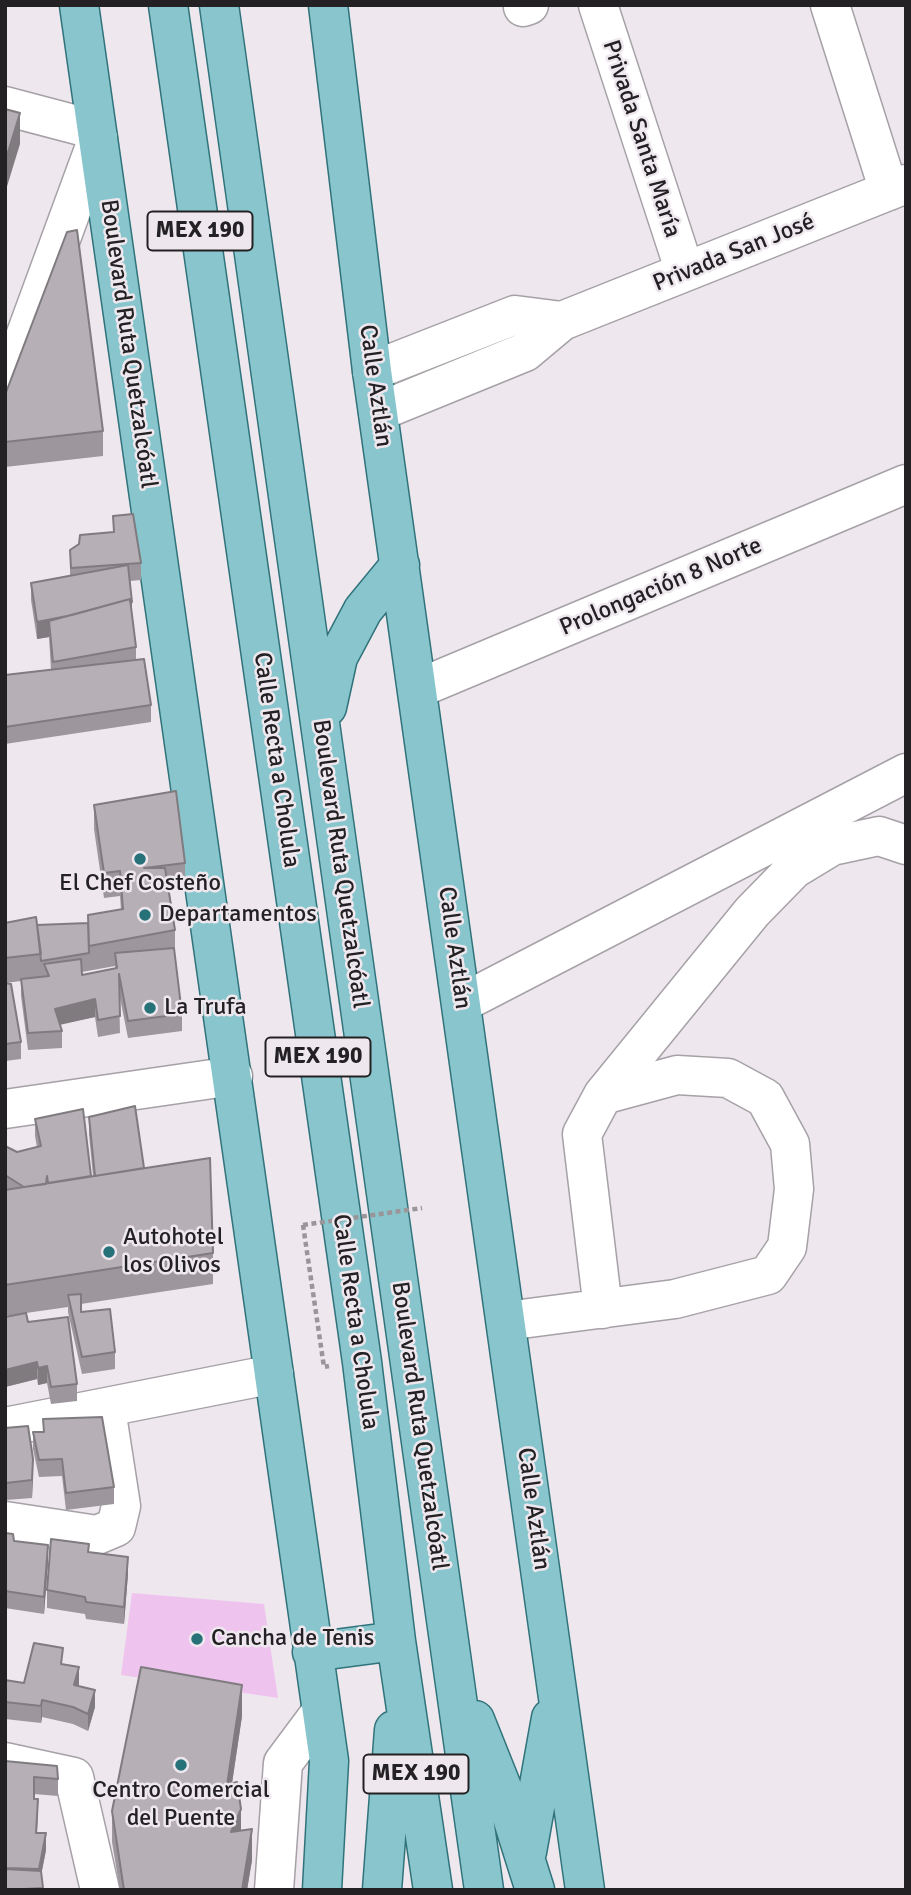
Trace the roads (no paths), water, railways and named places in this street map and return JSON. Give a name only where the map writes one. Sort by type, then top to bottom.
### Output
[{"type":"main road","name":"Boulevard Ruta Quetzalcóatl","points":[[79,5],[329,1761],[322,1890]]},
{"type":"main road","name":"Calle Recta a Cholula","points":[[168,5],[362,1362],[398,1650],[433,1890]]},
{"type":"main road","name":"Boulevard Ruta Quetzalcóatl","points":[[219,5],[484,1890]]},
{"type":"main road","name":"Calle Aztlán","points":[[328,5],[372,371],[585,1890]]},
{"type":"main road","points":[[321,729],[338,657],[363,610],[400,565]]},
{"type":"main road","points":[[312,1652],[398,1650],[382,1890]]},
{"type":"main road","points":[[454,1674],[481,1734],[530,1874]]},
{"type":"main road","points":[[530,1874],[557,1683]]},
{"type":"main road","points":[[563,1890],[577,1825]]},
{"type":"street","name":"Privada Santa María","points":[[598,5],[685,272]]},
{"type":"street","points":[[830,5],[898,188]]},
{"type":"street","points":[[5,106],[97,134],[5,391]]},
{"type":"street","name":"Privada San José","points":[[378,412],[526,352],[562,321],[898,188]]},
{"type":"street","name":"Privada San José","points":[[372,371],[514,315],[562,321]]},
{"type":"street","name":"Prolongación 8 Norte","points":[[417,689],[906,484]]},
{"type":"street","points":[[462,1003],[906,773]]},
{"type":"street","points":[[603,1309],[582,1134],[603,1095],[752,912],[794,869],[832,846],[879,836],[906,845]]},
{"type":"street","points":[[506,1321],[675,1300],[768,1275],[787,1247],[794,1189],[790,1144],[765,1098],[728,1078],[677,1075],[603,1095]]},
{"type":"street","points":[[5,1110],[233,1076]]},
{"type":"street","points":[[5,1427],[274,1374]]},
{"type":"street","points":[[5,1521],[97,1535],[116,1527],[121,1506],[106,1409]]},
{"type":"street","points":[[274,1890],[283,1763],[321,1712]]},
{"type":"street","points":[[5,1762],[74,1777],[100,1890]]},
{"type":"place","name":"El Chef Costeño","points":[[140,859]]},
{"type":"place","name":"Departamentos","points":[[145,915]]},
{"type":"place","name":"La Trufa","points":[[150,1008]]},
{"type":"place","name":"Autohotel los Olivos","points":[[109,1252]]},
{"type":"place","name":"Cancha de Tenis","points":[[197,1639]]},
{"type":"place","name":"Centro Comercial del Puente","points":[[181,1765]]}]
